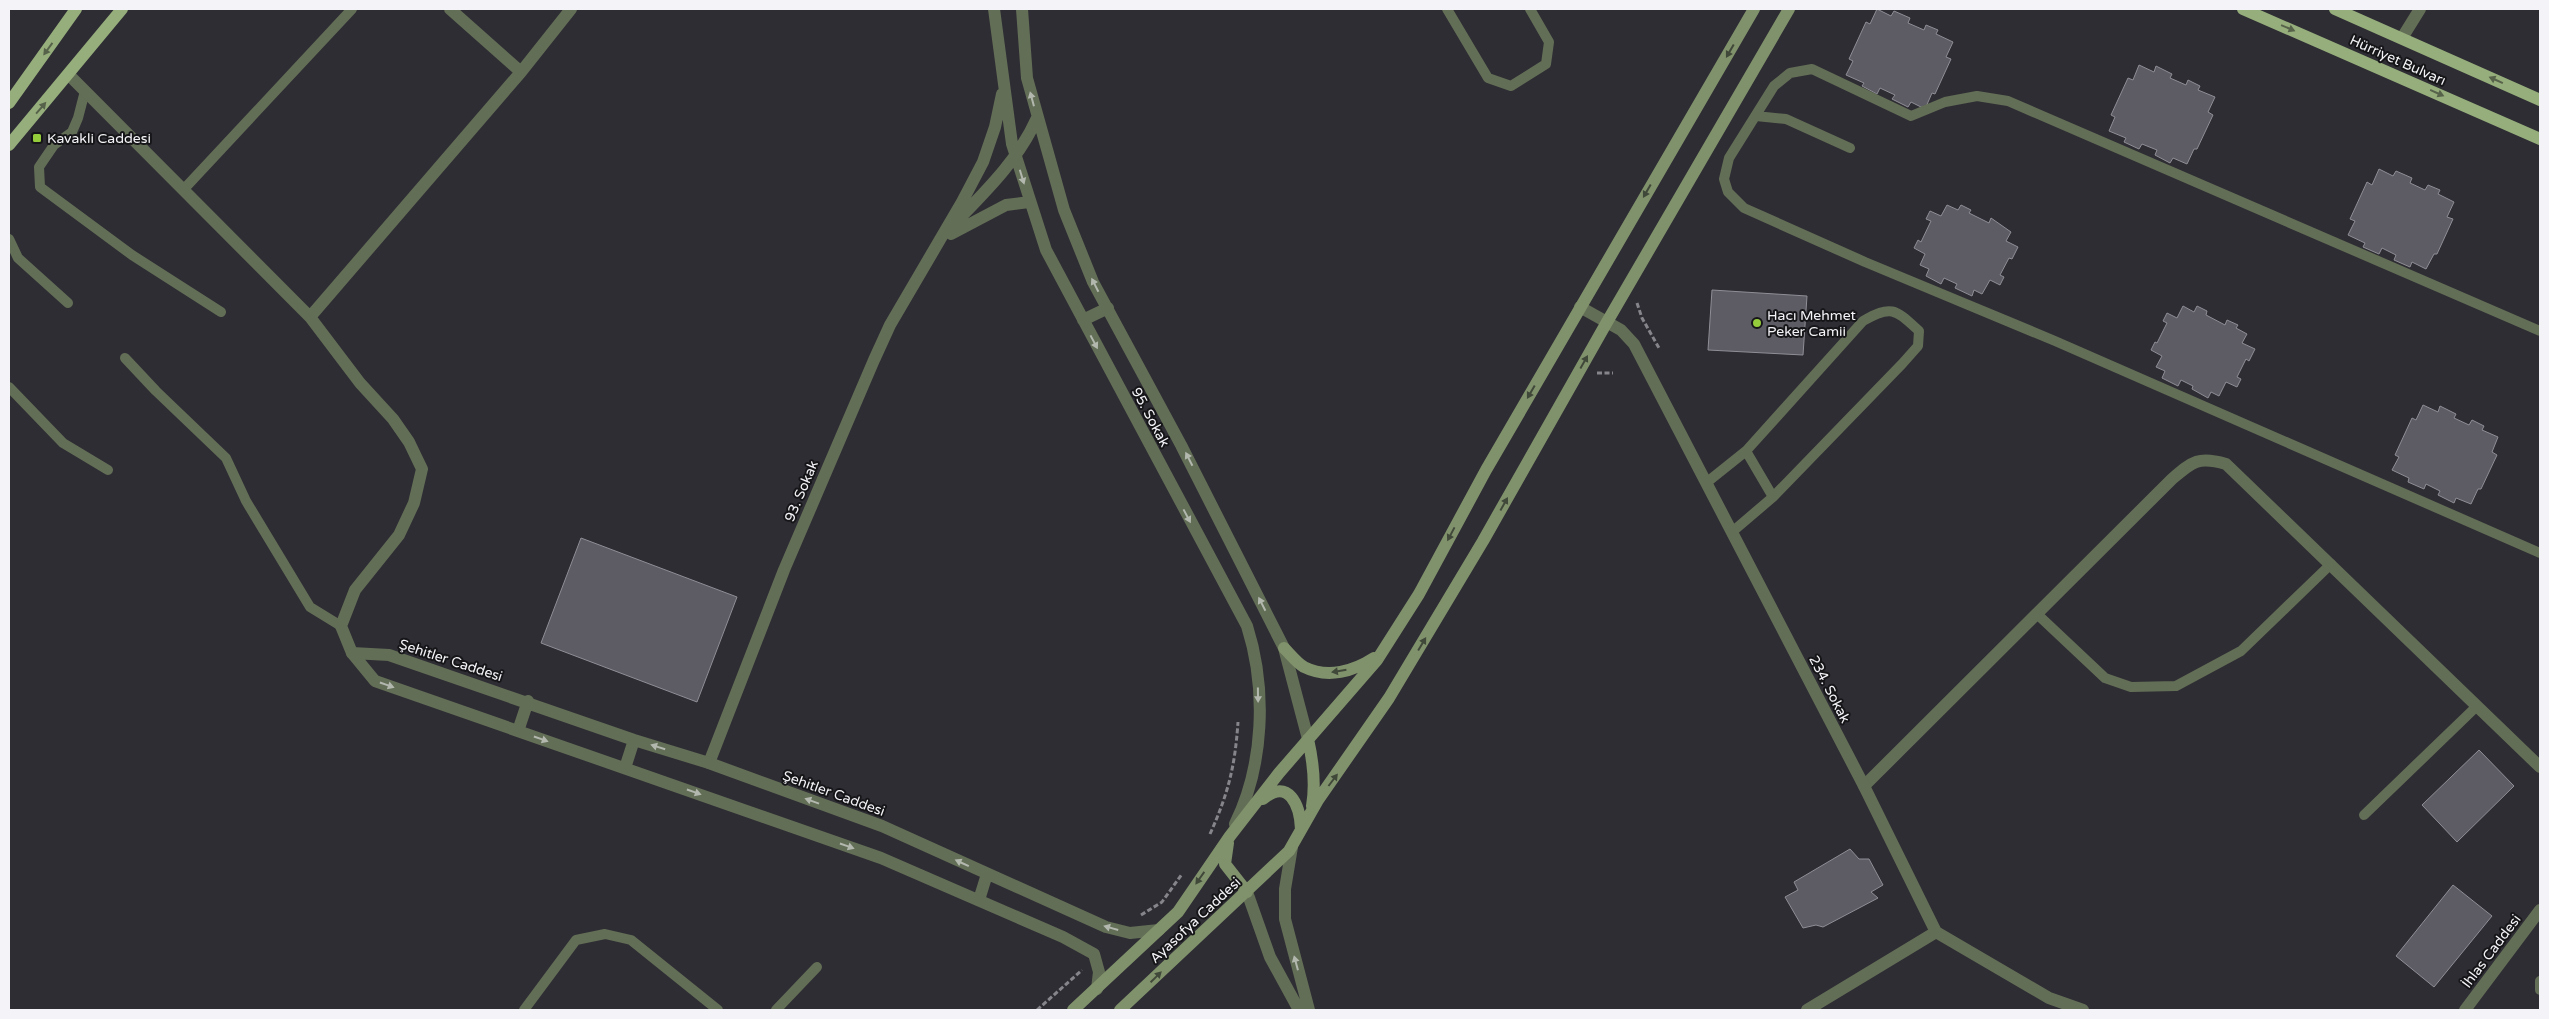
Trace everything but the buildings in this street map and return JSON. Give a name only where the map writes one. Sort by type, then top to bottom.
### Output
[{"type":"main road","points":[[9,103],[76,9]]},
{"type":"main road","points":[[9,145],[122,9]]},
{"type":"main road","points":[[1073,1010],[1178,912],[1250,810],[1383,652],[1419,594],[1486,470],[1754,9]]},
{"type":"main road","points":[[1290,849],[1311,811],[1394,690],[1483,541],[1607,322],[1789,9]]},
{"type":"main road","name":"Hürriyet Bulvarı","points":[[2243,9],[2540,139]]},
{"type":"main road","name":"Hürriyet Bulvarı","points":[[2335,9],[2540,100]]},
{"type":"main road","points":[[1284,648],[1303,666],[1318,672],[1336,673],[1361,666],[1383,652]]},
{"type":"main road","points":[[1308,739],[1313,760],[1315,790],[1311,811]]},
{"type":"main road","points":[[1250,810],[1276,791],[1284,792],[1295,800],[1300,813],[1300,829]]},
{"type":"main road","points":[[1230,836],[1224,854],[1225,864],[1247,892]]},
{"type":"main road","name":"Ayasofya Caddesi","points":[[1120,1010],[1247,892],[1290,849]]},
{"type":"street","points":[[450,9],[521,72]]},
{"type":"street","points":[[310,317],[521,72],[571,9]]},
{"type":"street","name":"95. Sokak","points":[[994,9],[1016,156],[1029,202],[1046,250],[1247,626],[1254,647],[1258,675],[1258,747],[1243,808],[1230,836]]},
{"type":"street","name":"95. Sokak","points":[[1022,9],[1027,78],[1064,210],[1094,282],[1181,445],[1284,648],[1308,739]]},
{"type":"street","points":[[2402,38],[2420,9]]},
{"type":"street","points":[[69,75],[310,317],[360,383],[393,419],[409,442],[422,469],[414,503],[399,535],[356,590],[341,626],[352,653],[375,681],[881,858],[980,900],[1063,937],[1094,954],[1099,972],[1097,989]]},
{"type":"street","points":[[940,240],[982,162],[995,127],[1004,84]]},
{"type":"street","points":[[940,240],[1016,156],[1028,138],[1037,118]]},
{"type":"street","points":[[940,240],[1006,206],[1029,202]]},
{"type":"street","name":"93. Sokak","points":[[709,763],[784,570],[874,360],[890,324],[940,240]]},
{"type":"street","name":"234. Sokak","points":[[1580,307],[1621,330],[1634,344],[1864,786],[1936,932]]},
{"type":"street","points":[[1082,320],[1108,308]]},
{"type":"street","points":[[1864,786],[2172,479],[2189,465],[2208,458],[2226,464],[2540,767]]},
{"type":"street","name":"Şehitler Caddesi","points":[[352,653],[389,655],[528,701],[634,740],[709,763],[882,826],[1106,927],[1130,933],[1159,930]]},
{"type":"street","points":[[518,731],[528,701]]},
{"type":"street","points":[[625,768],[634,740]]},
{"type":"street","points":[[1290,849],[1284,889],[1285,919],[1309,1010]]},
{"type":"street","points":[[980,900],[987,874]]},
{"type":"street","points":[[1247,892],[1270,957],[1299,1010]]},
{"type":"street","name":"İhlas Caddesi","points":[[2465,1010],[2540,910]]},
{"type":"street","points":[[1808,1010],[1936,932],[2049,998],[2084,1010]]},
{"type":"lane","points":[[184,189],[352,9]]},
{"type":"lane","points":[[1447,9],[1488,78],[1511,86],[1546,64],[1549,42],[1530,9]]},
{"type":"lane","points":[[2540,331],[2008,101],[1977,96],[1945,102],[1911,116],[1812,69],[1790,73],[1774,86],[1729,158],[1724,179],[1728,192],[1744,208],[1865,262],[2055,341],[2540,553]]},
{"type":"lane","points":[[86,91],[72,132],[54,145],[39,167],[40,187],[132,255],[221,312]]},
{"type":"lane","points":[[1756,116],[1786,119],[1850,148]]},
{"type":"lane","points":[[9,239],[18,258],[68,303]]},
{"type":"lane","points":[[1706,482],[1746,451],[1863,321],[1880,311],[1898,312],[1919,331],[1918,346],[1902,364],[1773,497],[1732,532]]},
{"type":"lane","points":[[126,358],[156,392],[226,458],[246,501],[310,607],[341,626]]},
{"type":"lane","points":[[9,387],[63,443],[108,470]]},
{"type":"lane","points":[[1746,451],[1773,497]]},
{"type":"lane","points":[[2036,614],[2105,678],[2131,687],[2176,686],[2241,651],[2331,564]]},
{"type":"lane","points":[[2364,815],[2477,706]]},
{"type":"lane","points":[[524,1010],[576,940],[605,934],[632,940],[718,1010]]},
{"type":"lane","points":[[776,1010],[817,967]]},
{"type":"lane","points":[[2540,980],[2540,990]]},
{"type":"path","points":[[1637,293],[1636,302],[1642,318],[1659,348]]},
{"type":"path","points":[[1205,842],[1225,800],[1235,761],[1238,722]]},
{"type":"path","points":[[1133,919],[1162,902],[1184,872]]},
{"type":"path","points":[[1037,1010],[1083,970]]},
{"type":"place","name":"Kavakli Caddesi","points":[[37,138]]},
{"type":"place","name":"Hacı Mehmet Peker Camii","points":[[1757,323]]}]
